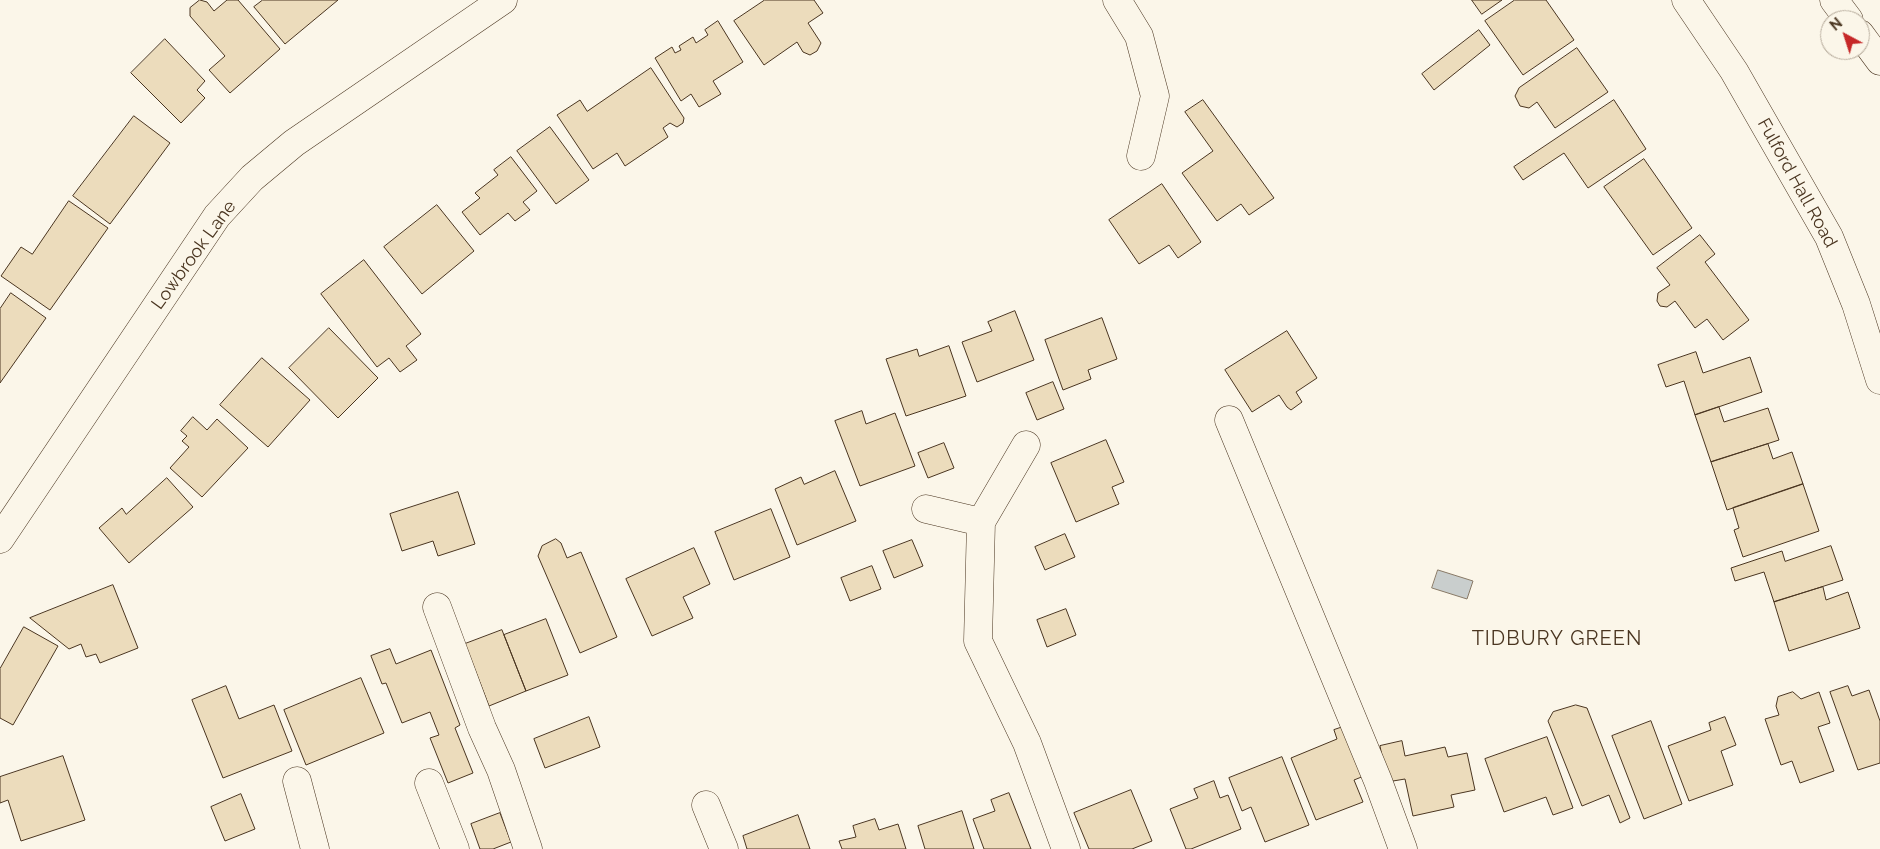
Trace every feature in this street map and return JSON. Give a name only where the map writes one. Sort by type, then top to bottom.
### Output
[{"type":"street","name":"Lowbrook Lane","points":[[0,539],[9,506],[217,216],[252,178],[294,143],[503,0]]},
{"type":"street","points":[[1117,0],[1139,36],[1155,96],[1141,156]]},
{"type":"street","name":"Fulford Hall Road","points":[[1686,0],[1734,71],[1829,236],[1856,304],[1880,380]]},
{"type":"street","points":[[1870,48],[1880,61]]},
{"type":"street","points":[[1229,420],[1378,781],[1403,849]]},
{"type":"street","points":[[1026,445],[981,522],[978,641],[1027,743],[1066,849]]},
{"type":"street","points":[[926,509],[981,522]]},
{"type":"street","points":[[437,607],[482,728],[501,770],[528,849]]},
{"type":"street","points":[[297,781],[315,849]]},
{"type":"street","points":[[429,782],[455,849]]},
{"type":"street","points":[[706,805],[724,849]]},
{"type":"shaded area","points":[[1438,570],[1473,581],[1467,599],[1432,588]]},
{"type":"building","points":[[200,0],[207,2],[214,11],[227,0],[238,0],[280,49],[230,93],[209,70],[225,56],[190,16],[190,8]]},
{"type":"building","points":[[263,0],[338,0],[285,44],[254,7]]},
{"type":"building","points":[[765,0],[814,0],[823,13],[808,23],[821,43],[817,51],[810,55],[803,52],[797,42],[764,65],[734,21]]},
{"type":"building","points":[[1472,0],[1502,0],[1482,14]]},
{"type":"building","points":[[1515,0],[1546,0],[1574,40],[1523,75],[1485,21]]},
{"type":"building","points":[[718,21],[743,62],[713,81],[721,94],[699,107],[691,94],[681,101],[655,58],[672,47],[675,53],[681,50],[679,46],[693,37],[696,43],[708,35],[705,30]]},
{"type":"building","points":[[1479,30],[1490,45],[1434,90],[1422,74]]},
{"type":"building","points":[[165,39],[205,81],[197,90],[205,98],[181,123],[131,73]]},
{"type":"building","points":[[1577,48],[1608,92],[1555,128],[1537,102],[1529,108],[1520,106],[1515,96],[1519,88]]},
{"type":"building","points":[[651,68],[684,118],[683,123],[677,127],[670,123],[663,128],[668,137],[625,166],[617,153],[593,169],[557,115],[580,100],[587,111]]},
{"type":"building","points":[[1203,100],[1274,198],[1249,215],[1241,204],[1217,221],[1182,173],[1213,151],[1185,112]]},
{"type":"building","points":[[1614,100],[1646,149],[1588,188],[1564,153],[1523,180],[1514,167]]},
{"type":"building","points":[[134,116],[170,143],[110,224],[73,196]]},
{"type":"building","points":[[550,127],[589,180],[556,204],[517,151]]},
{"type":"building","points":[[511,157],[537,191],[523,202],[530,210],[515,221],[508,213],[480,235],[462,212],[480,198],[475,193],[498,175],[494,170]]},
{"type":"building","points":[[1644,159],[1692,228],[1653,255],[1604,187]]},
{"type":"building","points":[[1162,184],[1201,242],[1178,258],[1169,245],[1139,264],[1109,220]]},
{"type":"building","points":[[69,201],[108,228],[50,310],[1,276],[21,247],[32,254]]},
{"type":"building","points":[[437,205],[474,251],[422,294],[384,247]]},
{"type":"building","points":[[1700,235],[1715,254],[1705,262],[1749,320],[1723,340],[1707,319],[1695,328],[1675,301],[1667,307],[1660,306],[1657,301],[1658,293],[1670,285],[1657,268]]},
{"type":"building","points":[[364,260],[421,334],[406,346],[417,360],[400,372],[389,358],[377,367],[321,294]]},
{"type":"building","points":[[11,293],[46,318],[0,383],[0,309]]},
{"type":"building","points":[[1015,311],[1034,360],[977,382],[962,342],[992,331],[988,322]]},
{"type":"building","points":[[1102,318],[1117,359],[1088,370],[1091,379],[1063,390],[1045,340]]},
{"type":"building","points":[[329,328],[378,378],[338,418],[289,368]]},
{"type":"building","points":[[1287,331],[1317,378],[1296,392],[1302,402],[1291,410],[1279,395],[1252,412],[1225,370]]},
{"type":"building","points":[[949,346],[966,396],[906,416],[886,359],[917,349],[919,356]]},
{"type":"building","points":[[1696,352],[1703,373],[1750,357],[1762,392],[1695,415],[1684,381],[1666,387],[1658,365]]},
{"type":"building","points":[[262,358],[310,400],[268,447],[220,405]]},
{"type":"building","points":[[1053,382],[1064,409],[1037,420],[1026,393]]},
{"type":"building","points":[[1719,407],[1724,422],[1768,408],[1779,440],[1711,462],[1695,415]]},
{"type":"building","points":[[862,411],[866,424],[895,413],[915,466],[860,486],[835,421]]},
{"type":"building","points":[[193,417],[207,430],[217,419],[248,448],[202,497],[170,468],[189,447],[182,441],[187,436],[181,431]]},
{"type":"building","points":[[1106,440],[1124,482],[1112,487],[1119,504],[1076,522],[1051,463]]},
{"type":"building","points":[[944,443],[954,468],[928,478],[918,453]]},
{"type":"building","points":[[1768,444],[1773,459],[1792,452],[1803,484],[1727,510],[1711,462]]},
{"type":"building","points":[[835,471],[856,521],[797,545],[775,489],[801,477],[804,484]]},
{"type":"building","points":[[167,478],[193,507],[129,563],[99,528],[122,508],[126,514]]},
{"type":"building","points":[[1803,484],[1819,531],[1743,557],[1734,530],[1739,528],[1733,508]]},
{"type":"building","points":[[458,492],[475,544],[438,556],[433,541],[402,551],[390,514]]},
{"type":"building","points":[[771,509],[790,557],[734,580],[715,532]]},
{"type":"building","points":[[1065,534],[1075,557],[1045,570],[1035,547]]},
{"type":"building","points":[[556,539],[561,543],[567,558],[581,552],[617,637],[580,653],[538,556],[542,546]]},
{"type":"building","points":[[912,540],[923,566],[894,578],[883,551]]},
{"type":"building","points":[[1831,546],[1843,580],[1774,602],[1764,572],[1735,581],[1731,568],[1782,551],[1785,561]]},
{"type":"building","points":[[694,548],[710,584],[683,597],[693,618],[652,636],[626,579]]},
{"type":"building","points":[[872,566],[881,589],[850,601],[841,578]]},
{"type":"building","points":[[113,585],[138,648],[100,663],[96,654],[86,657],[81,644],[69,649],[30,618]]},
{"type":"building","points":[[1823,587],[1826,600],[1848,592],[1860,628],[1789,651],[1774,602]]},
{"type":"building","points":[[1066,609],[1076,635],[1047,647],[1037,620]]},
{"type":"building","points":[[546,619],[568,675],[526,691],[504,635]]},
{"type":"building","points":[[24,627],[58,646],[13,725],[0,718],[0,669]]},
{"type":"building","points":[[502,630],[526,691],[489,706],[465,644]]},
{"type":"building","points":[[390,649],[396,664],[431,650],[460,725],[455,728],[473,773],[448,783],[430,738],[439,735],[430,712],[402,723],[386,683],[382,684],[371,656]]},
{"type":"building","points":[[361,678],[384,733],[306,765],[284,710]]},
{"type":"building","points":[[226,686],[239,719],[274,705],[292,751],[223,778],[192,700]]},
{"type":"building","points":[[1848,686],[1852,696],[1869,690],[1880,721],[1880,763],[1858,770],[1830,692]]},
{"type":"building","points":[[1793,692],[1801,699],[1819,692],[1830,723],[1818,727],[1834,771],[1800,783],[1792,761],[1781,765],[1765,719],[1779,715],[1776,706],[1778,697]]},
{"type":"building","points":[[1576,705],[1587,708],[1630,818],[1620,823],[1609,795],[1582,806],[1548,721],[1553,712]]},
{"type":"building","points":[[589,717],[600,747],[545,768],[534,739]]},
{"type":"building","points":[[1725,717],[1736,745],[1721,751],[1733,785],[1689,801],[1668,746],[1711,730],[1709,723]]},
{"type":"building","points":[[1651,721],[1682,804],[1644,819],[1612,736]]},
{"type":"building","points":[[1343,727],[1364,776],[1354,780],[1363,802],[1316,820],[1291,758],[1337,739],[1334,730]]},
{"type":"building","points":[[1547,737],[1573,808],[1553,815],[1546,797],[1504,812],[1485,759]]},
{"type":"building","points":[[1402,741],[1405,756],[1445,747],[1448,757],[1467,753],[1475,790],[1451,795],[1454,807],[1413,816],[1405,779],[1387,782],[1380,746]]},
{"type":"building","points":[[63,756],[85,820],[21,841],[8,800],[0,803],[0,777]]},
{"type":"building","points":[[1282,757],[1309,825],[1265,842],[1251,807],[1242,811],[1229,778]]},
{"type":"building","points":[[1214,781],[1220,798],[1228,795],[1241,829],[1191,849],[1186,849],[1170,809],[1198,798],[1194,789]]},
{"type":"building","points":[[1131,790],[1152,841],[1132,849],[1089,849],[1074,813]]},
{"type":"building","points":[[1009,793],[1031,849],[984,849],[973,819],[995,811],[991,800]]},
{"type":"building","points":[[241,794],[255,829],[225,841],[211,807]]},
{"type":"building","points":[[962,811],[974,849],[925,849],[918,826]]},
{"type":"building","points":[[500,813],[511,842],[493,849],[480,849],[471,824]]},
{"type":"building","points":[[798,815],[810,849],[747,849],[743,836]]},
{"type":"building","points":[[875,819],[879,830],[898,824],[906,849],[842,849],[839,841],[856,837],[853,826]]},
{"type":"district","name":"TIDBURY GREEN","points":[[1557,639]]}]
